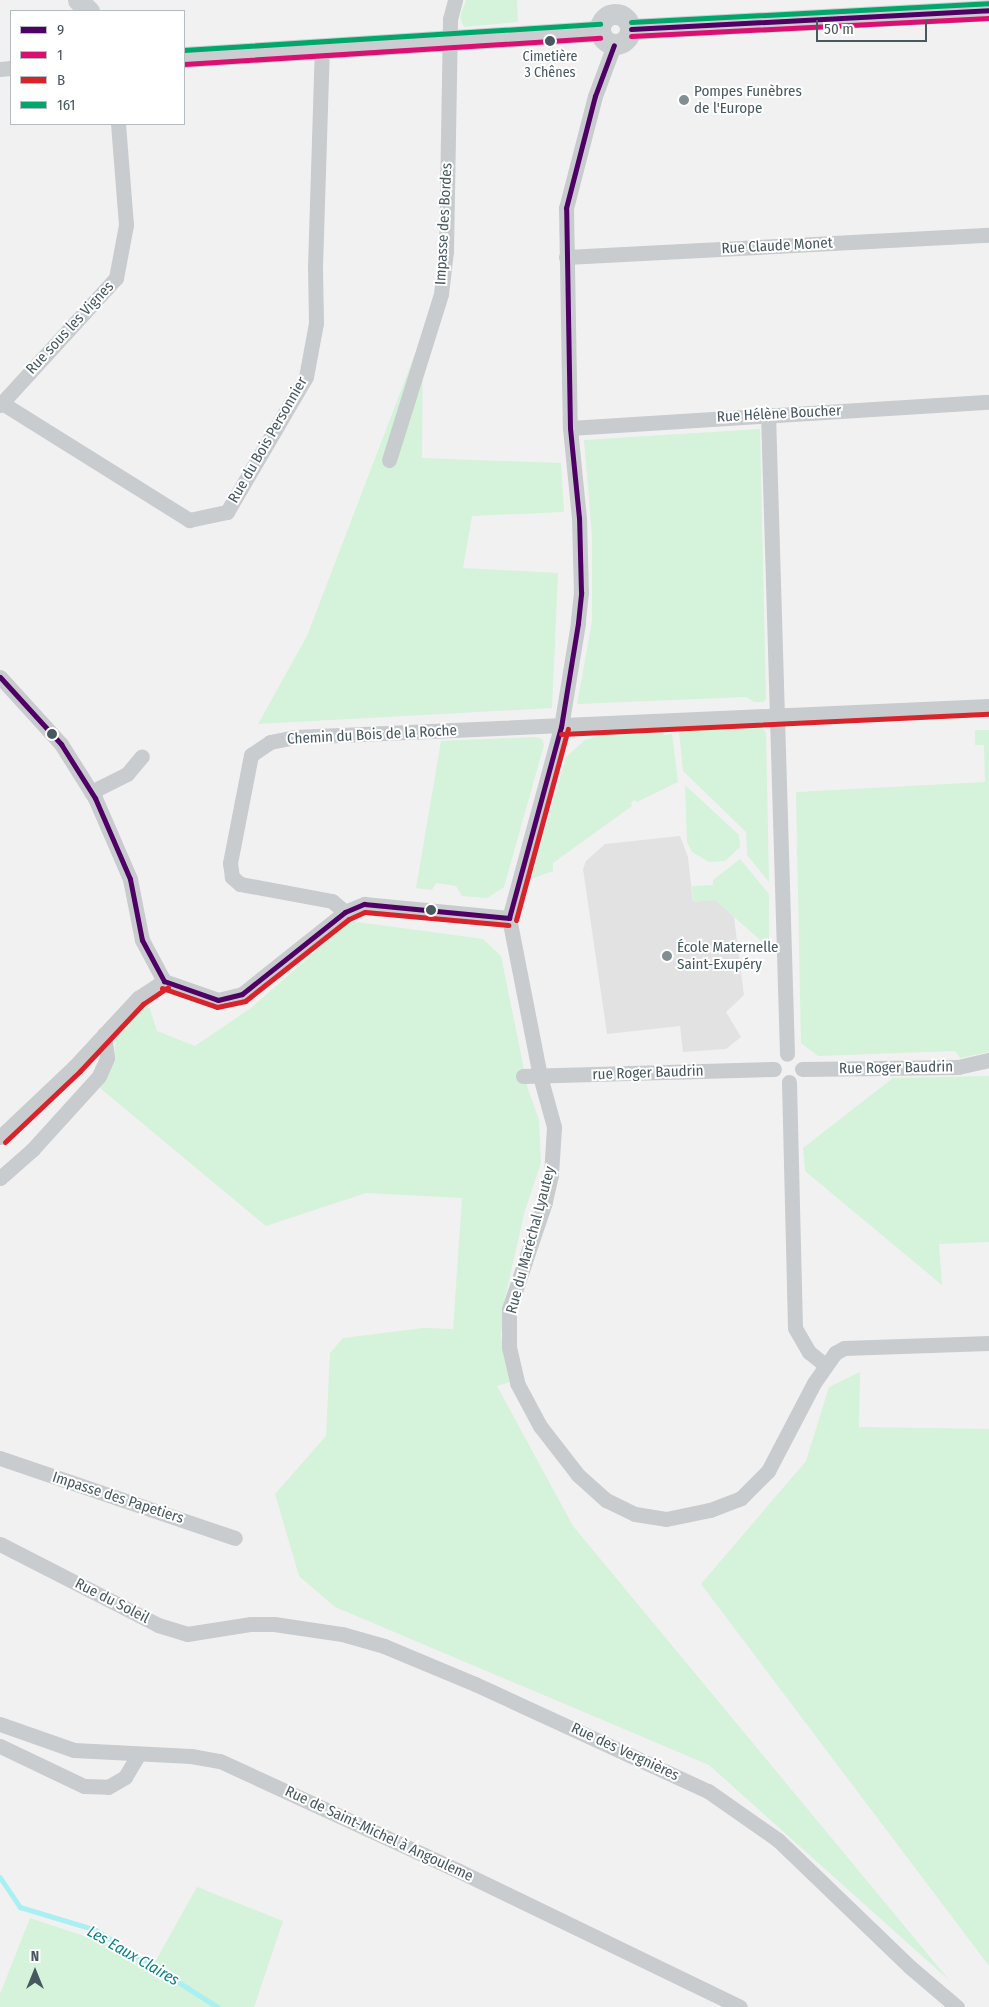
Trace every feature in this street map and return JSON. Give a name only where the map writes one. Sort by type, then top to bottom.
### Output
[{"type":"street","points":[[78,0],[88,10]]},
{"type":"street","name":"Impasse des Bordes","points":[[389,460],[441,294],[446,251],[450,41],[455,0]]},
{"type":"street","points":[[631,29],[989,10]]},
{"type":"street","points":[[185,57],[450,41],[628,39],[631,29],[624,16],[615,13],[605,17],[607,38]]},
{"type":"street","name":"Rue du Maréchal Lyautey","points":[[607,38],[595,96],[566,208],[570,428],[579,518],[581,592],[561,727],[509,918],[540,1076],[554,1127],[551,1175],[509,1309],[509,1347],[517,1383],[540,1426],[578,1475],[606,1500],[635,1514],[666,1519],[710,1510],[741,1498],[768,1471],[824,1364],[844,1348],[989,1343]]},
{"type":"street","name":"Rue du Bois Personnier","points":[[1,404],[189,520],[227,512],[306,377],[316,323],[315,267],[322,50]]},
{"type":"street","name":"Rue sous les Vignes","points":[[1,404],[116,278],[126,225],[118,125]]},
{"type":"street","name":"Rue Claude Monet","points":[[566,257],[989,235]]},
{"type":"street","name":"Rue Hélène Boucher","points":[[570,428],[768,414],[989,402]]},
{"type":"street","points":[[768,414],[779,715],[788,1054]]},
{"type":"street","points":[[0,677],[60,744],[91,792],[130,879],[142,940],[164,981],[218,1000],[242,994],[345,912],[364,904],[380,904],[509,918]]},
{"type":"street","name":"Chemin du Bois de la Roche","points":[[345,912],[332,901],[240,884],[232,877],[230,864],[251,755],[270,742],[295,737],[561,727],[989,706]]},
{"type":"street","points":[[91,792],[127,774],[142,756]]},
{"type":"street","points":[[0,1137],[138,998],[164,981]]},
{"type":"street","points":[[0,1178],[32,1150],[99,1076],[108,1058],[104,1034]]},
{"type":"street","points":[[788,1054],[797,1056],[802,1069],[798,1078],[789,1082],[777,1077],[774,1069],[779,1057],[788,1054]]},
{"type":"street","name":"Rue Roger Baudrin","points":[[802,1069],[958,1067],[989,1060]]},
{"type":"street","name":"rue Roger Baudrin","points":[[523,1076],[774,1069]]},
{"type":"street","points":[[789,1082],[795,1328],[809,1352],[824,1364]]},
{"type":"street","name":"Impasse des Papetiers","points":[[0,1458],[236,1538]]},
{"type":"street","name":"Rue du Soleil","points":[[0,1544],[172,1630],[198,1634],[228,1627]]},
{"type":"street","name":"Rue des Vergnières","points":[[228,1627],[274,1624],[342,1634],[384,1646],[511,1700],[708,1791],[778,1840],[910,1967],[957,2007]]},
{"type":"street","name":"Rue de Saint-Michel à Angouleme","points":[[0,1724],[74,1750],[138,1756],[199,1757],[245,1772],[740,2007]]},
{"type":"street","points":[[0,1746],[84,1786],[108,1786],[125,1777],[138,1756]]},
{"type":"shaded area","name":"École Maternelle Saint-Exupéry","points":[[680,836],[688,857],[693,902],[715,899],[734,917],[744,995],[726,1012],[741,1037],[726,1049],[683,1052],[680,1026],[607,1034],[583,869],[586,861],[605,844]]},
{"type":"green space","points":[[466,0],[517,0],[518,22],[464,27],[460,17]]},
{"type":"green space","points":[[423,333],[422,458],[561,463],[564,512],[472,516],[463,568],[558,573],[552,708],[258,724],[307,636]]},
{"type":"green space","points":[[760,429],[766,699],[763,702],[754,702],[746,697],[577,704],[592,621],[592,536],[584,440]]},
{"type":"green space","points":[[763,728],[766,733],[769,882],[747,855],[746,832],[683,771],[679,731]]},
{"type":"green space","points":[[975,730],[989,730],[989,1052],[960,1058],[955,1051],[818,1056],[801,1043],[796,792],[985,782],[984,745],[975,745]]},
{"type":"green space","points":[[663,731],[664,735],[672,734],[678,782],[637,802],[634,800],[631,803],[632,806],[553,863],[553,871],[531,879],[566,757],[585,740],[602,735]]},
{"type":"green space","points":[[536,737],[542,739],[544,745],[504,887],[487,898],[462,896],[456,886],[436,883],[432,890],[416,888],[441,741]]},
{"type":"green space","points":[[685,785],[739,835],[740,847],[725,861],[709,862],[692,852],[687,842]]},
{"type":"green space","points":[[740,859],[769,894],[769,948],[715,900],[693,902],[692,886],[713,885],[713,880]]},
{"type":"green space","points":[[350,921],[483,939],[501,956],[528,1089],[539,1120],[541,1163],[525,1210],[505,1298],[501,1336],[510,1382],[497,1386],[573,1526],[950,1981],[709,1765],[335,1607],[299,1576],[275,1494],[326,1436],[330,1353],[343,1338],[423,1328],[453,1329],[462,1198],[366,1193],[266,1226],[100,1088],[113,1060],[117,1034],[148,1003],[157,1031],[195,1046],[251,1008]]},
{"type":"green space","points":[[989,1076],[989,1242],[939,1244],[942,1285],[805,1171],[803,1148],[893,1078]]},
{"type":"green space","points":[[860,1372],[859,1427],[989,1429],[989,1966],[701,1584],[806,1461],[829,1387]]},
{"type":"green space","points":[[197,1887],[283,1921],[254,2007],[0,2007],[0,1994],[30,1918],[156,1960]]},
{"type":"waterway","name":"Les Eaux Claires","points":[[0,1877],[20,1907],[96,1930],[218,2007]]},
{"type":"transit line","name":"161","points":[[631,22],[989,3]]},
{"type":"transit line","name":"9","points":[[631,29],[989,10]]},
{"type":"transit line","name":"1","points":[[631,36],[989,18]]},
{"type":"transit line","name":"161","points":[[185,50],[600,24]]},
{"type":"transit line","name":"1","points":[[185,64],[600,38]]},
{"type":"transit line","name":"9","points":[[509,918],[561,727],[578,623],[581,592],[579,518],[570,428],[566,208],[595,96],[614,45]]},
{"type":"transit line","name":"9","points":[[0,677],[61,744],[95,798],[130,879],[142,940],[164,981],[218,1000],[242,994],[345,912],[364,904],[509,918]]},
{"type":"transit line","name":"B","points":[[561,734],[989,714]]},
{"type":"transit line","name":"B","points":[[516,920],[568,729]]},
{"type":"transit line","name":"B","points":[[162,988],[217,1007],[245,1001],[349,919],[365,912],[508,925]]},
{"type":"transit line","name":"B","points":[[5,1142],[80,1071],[143,1004],[168,987]]},
{"type":"place","name":"Cimetière 3 Chênes","points":[[550,41]]},
{"type":"place","name":"Pompes Funèbres de l'Europe","points":[[684,100]]},
{"type":"place","name":"École Maternelle Saint-Exupéry","points":[[667,956]]}]
